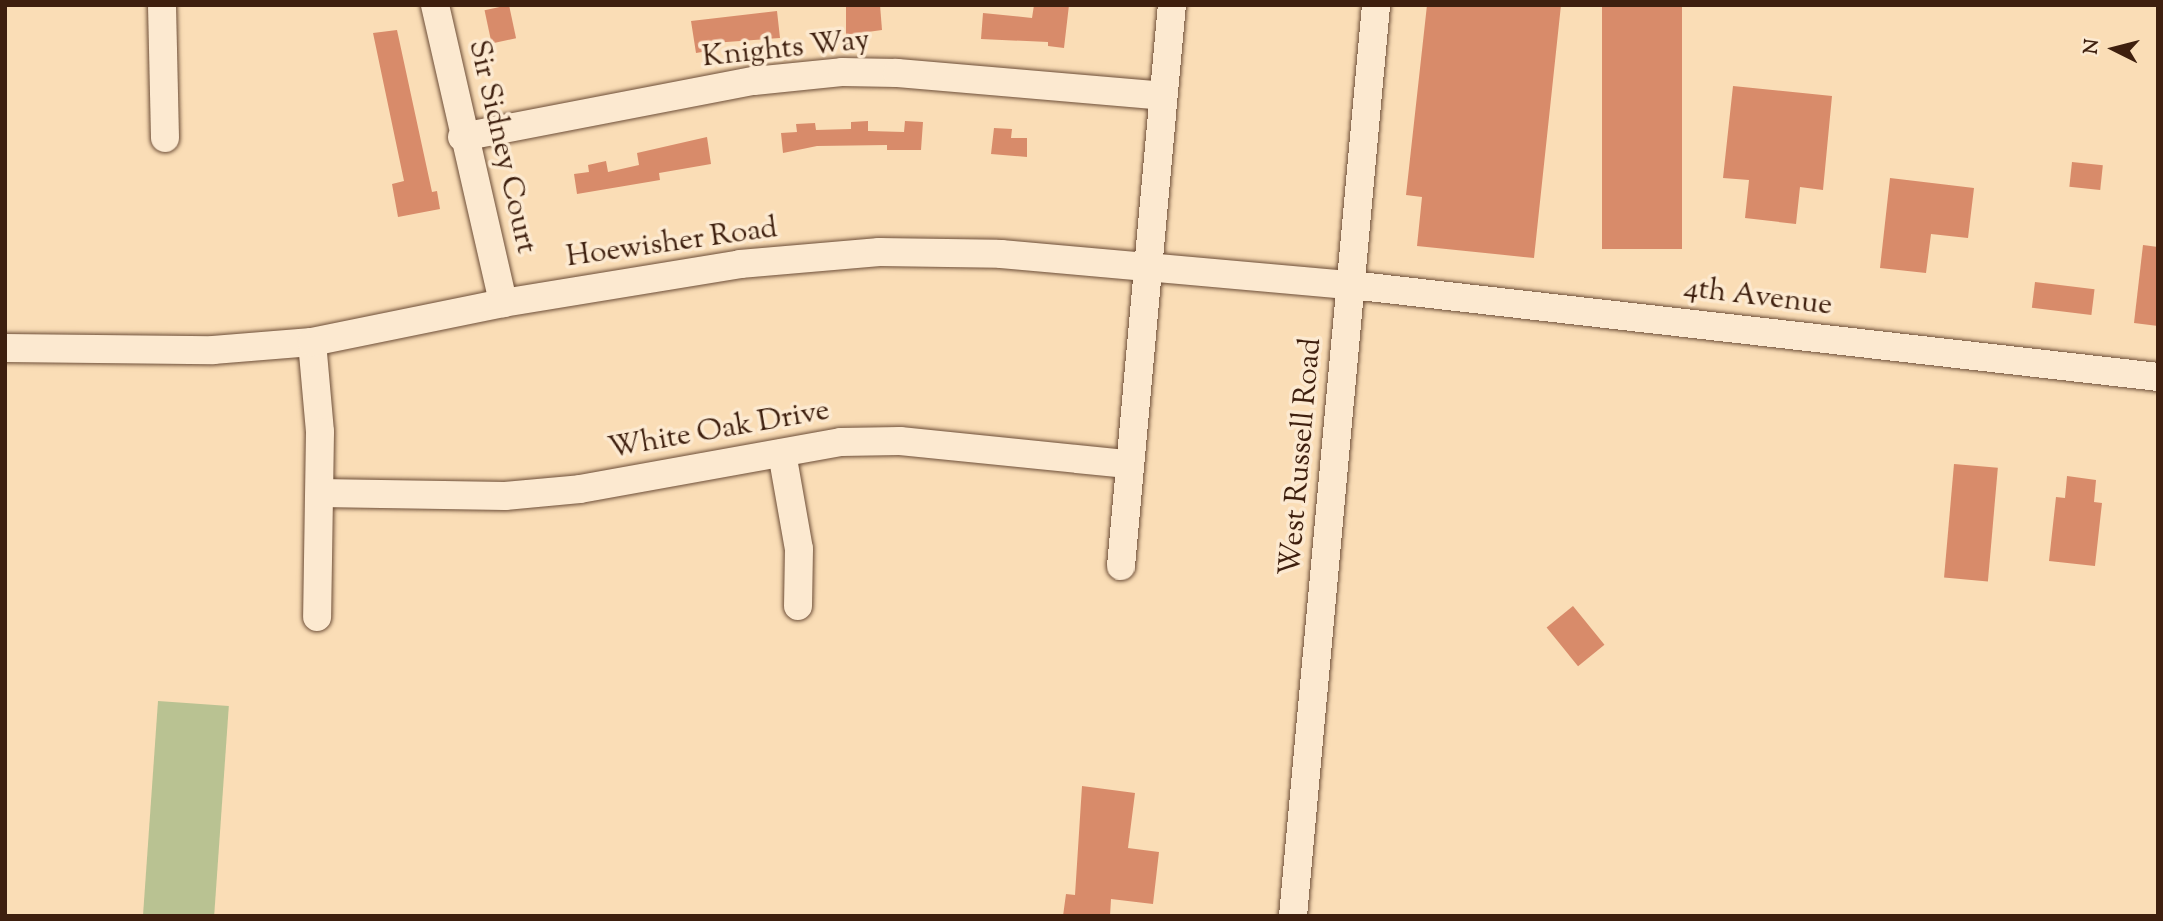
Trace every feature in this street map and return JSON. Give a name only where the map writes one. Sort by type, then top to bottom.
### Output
[{"type":"street","points":[[162,5],[165,138]]},
{"type":"street","name":"Sir Sidney Court","points":[[435,5],[462,137],[503,303]]},
{"type":"street","points":[[1121,566],[1128,464],[1172,5]]},
{"type":"street","name":"West Russell Road","points":[[1293,916],[1376,5]]},
{"type":"street","name":"Knights Way","points":[[462,137],[754,81],[842,72],[897,73],[1163,96]]},
{"type":"street","name":"Hoewisher Road","points":[[5,348],[200,350],[312,342],[503,303],[740,264],[879,252],[1001,254],[1351,285]]},
{"type":"street","name":"4th Avenue","points":[[1351,285],[2158,377]]},
{"type":"street","points":[[312,342],[320,493],[317,617]]},
{"type":"street","name":"White Oak Drive","points":[[320,493],[505,496],[594,487],[841,442],[900,441],[1128,464]]},
{"type":"street","points":[[782,453],[799,549],[798,606]]},
{"type":"green space","points":[[158,701],[229,706],[214,916],[143,916]]},
{"type":"building","points":[[509,5],[516,38],[492,43],[485,10]]},
{"type":"building","points":[[846,5],[880,5],[882,30],[846,35]]},
{"type":"building","points":[[1034,5],[1069,5],[1064,48],[1048,46],[1048,42],[981,39],[983,13],[1032,18]]},
{"type":"building","points":[[1427,5],[1561,5],[1534,258],[1417,246],[1422,197],[1406,195]]},
{"type":"building","points":[[1602,5],[1682,5],[1682,249],[1602,249]]},
{"type":"building","points":[[777,11],[780,38],[713,43],[714,50],[696,53],[691,21]]},
{"type":"building","points":[[397,30],[432,192],[437,191],[440,209],[398,217],[392,184],[404,181],[373,33]]},
{"type":"building","points":[[1733,86],[1832,96],[1823,190],[1800,187],[1796,224],[1745,218],[1749,180],[1723,178]]},
{"type":"building","points":[[868,121],[868,131],[904,132],[905,121],[923,122],[921,150],[887,150],[887,145],[817,146],[783,153],[781,133],[797,132],[796,124],[815,123],[816,130],[851,129],[851,122]]},
{"type":"building","points":[[994,128],[1012,129],[1011,138],[1027,138],[1027,157],[991,154]]},
{"type":"building","points":[[707,137],[711,164],[659,173],[660,180],[577,194],[574,174],[589,172],[588,165],[606,161],[608,172],[639,165],[637,153]]},
{"type":"building","points":[[2072,162],[2103,165],[2100,190],[2069,187]]},
{"type":"building","points":[[1890,178],[1974,188],[1968,238],[1931,234],[1926,273],[1880,268]]},
{"type":"building","points":[[2143,245],[2158,247],[2158,326],[2134,323]]},
{"type":"building","points":[[2035,282],[2095,289],[2091,315],[2032,308]]},
{"type":"building","points":[[1954,464],[1998,468],[1988,581],[1944,578]]},
{"type":"building","points":[[2067,476],[2096,480],[2094,502],[2102,503],[2095,566],[2049,561],[2056,497],[2065,498]]},
{"type":"building","points":[[1573,606],[1604,645],[1578,666],[1547,627]]},
{"type":"building","points":[[1082,786],[1135,793],[1128,848],[1159,852],[1153,904],[1111,899],[1110,916],[1063,916],[1066,894],[1075,895]]}]
